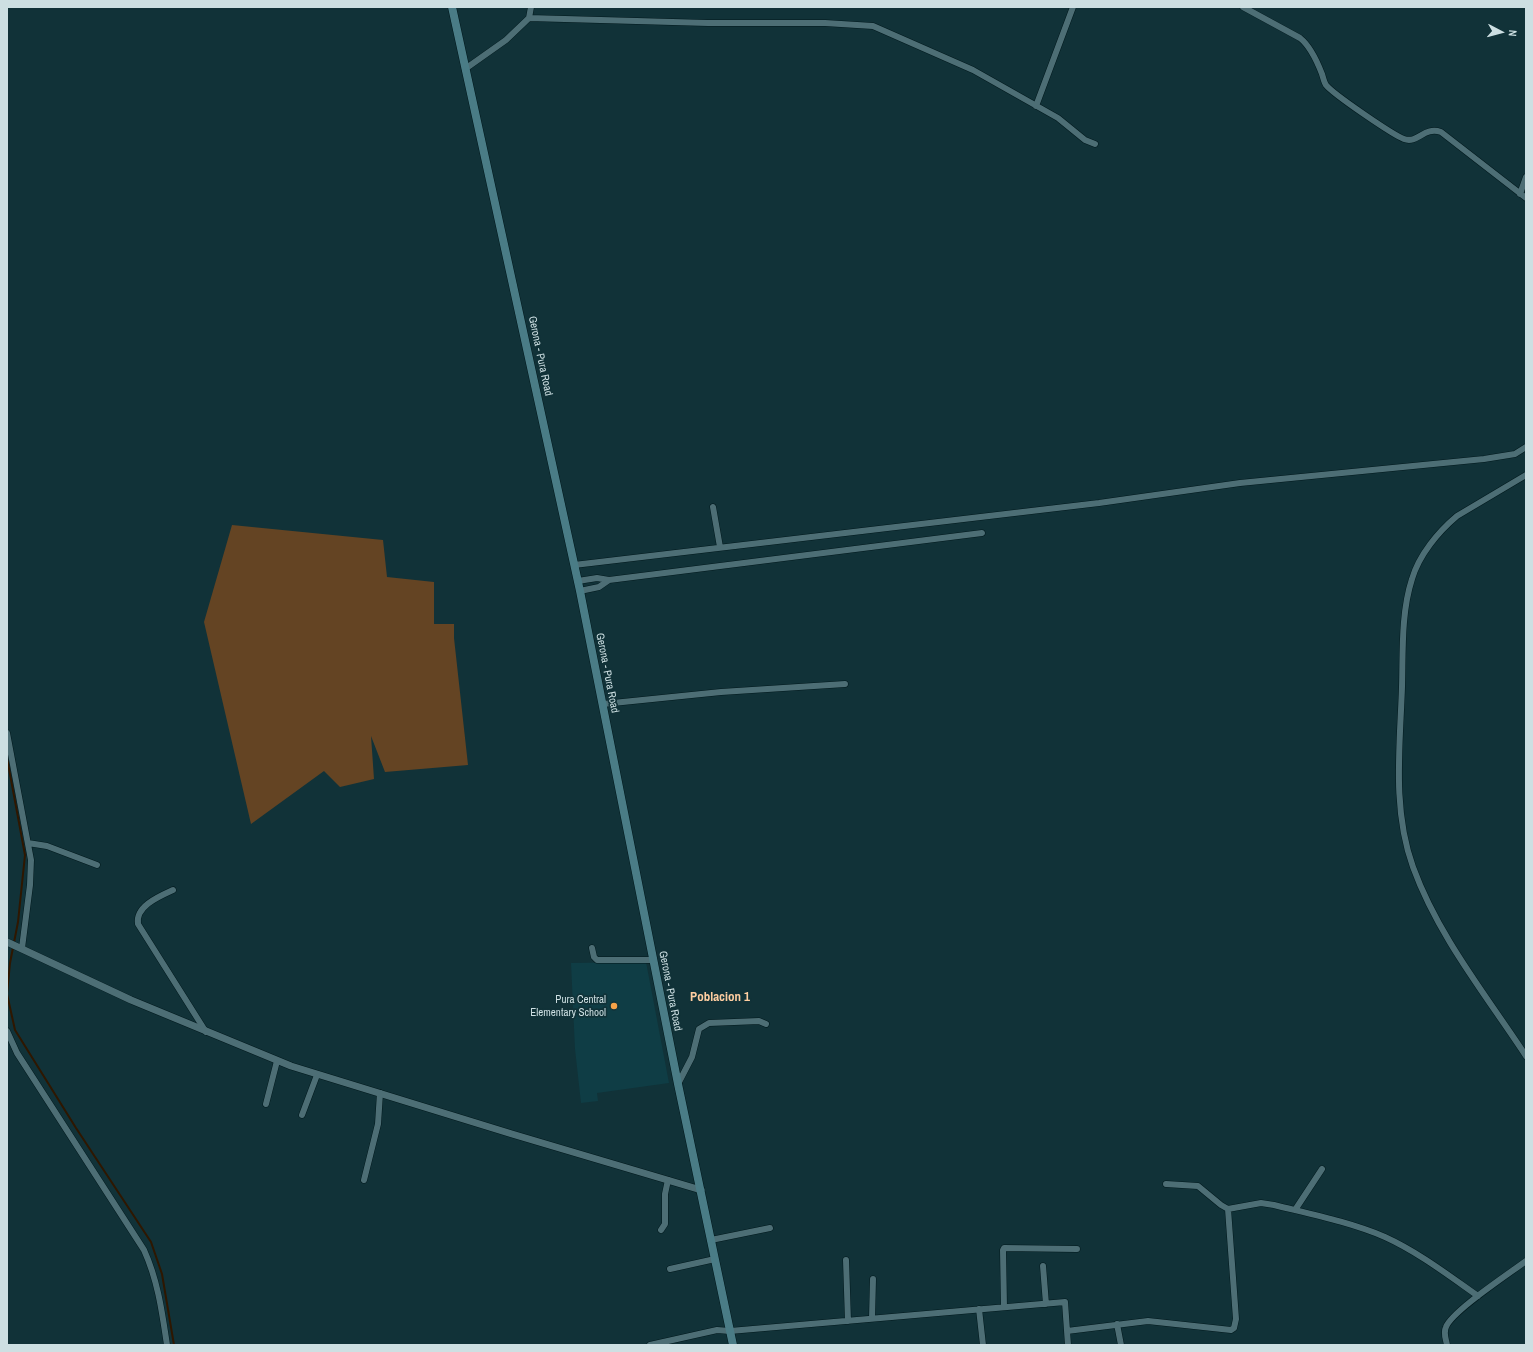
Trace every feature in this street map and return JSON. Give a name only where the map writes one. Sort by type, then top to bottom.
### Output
[{"type":"main road","name":"Gerona - Pura Road","points":[[452,7],[578,581],[678,1084],[733,1345]]},
{"type":"street","points":[[465,68],[506,40],[529,18],[531,7]]},
{"type":"street","points":[[1036,106],[1073,7]]},
{"type":"street","points":[[1243,7],[1300,38],[1306,43],[1326,85],[1397,135],[1408,140],[1414,139],[1430,130],[1441,132],[1526,198]]},
{"type":"street","points":[[529,18],[708,23],[825,23],[873,26],[973,70],[1063,122],[1085,140],[1095,144]]},
{"type":"street","points":[[1520,194],[1526,177]]},
{"type":"street","points":[[574,566],[720,547],[1092,504],[1240,483],[1484,459],[1515,454],[1526,447]]},
{"type":"street","points":[[1526,475],[1457,516],[1447,524],[1420,561],[1412,579],[1406,604],[1403,645],[1398,793],[1404,834],[1412,866],[1431,909],[1450,942],[1526,1056]]},
{"type":"street","points":[[713,507],[720,547]]},
{"type":"street","points":[[578,581],[597,578],[609,580],[982,533]]},
{"type":"street","points":[[580,591],[599,587],[609,580]]},
{"type":"street","points":[[603,704],[720,692],[845,684]]},
{"type":"street","points":[[7,733],[31,860],[30,885],[22,948]]},
{"type":"street","points":[[28,843],[47,846],[97,865]]},
{"type":"street","points":[[173,890],[145,906],[138,918],[138,924],[206,1032]]},
{"type":"street","points":[[7,942],[130,1000],[277,1061],[317,1075],[701,1190]]},
{"type":"street","points":[[592,948],[594,957],[597,960],[653,960]]},
{"type":"street","points":[[678,1084],[694,1050],[699,1028],[703,1024],[759,1020],[766,1024]]},
{"type":"street","points":[[7,1031],[17,1053],[144,1250],[152,1268],[159,1292],[167,1345]]},
{"type":"street","points":[[266,1104],[277,1061]]},
{"type":"street","points":[[302,1116],[317,1075]]},
{"type":"street","points":[[364,1180],[378,1124],[380,1093]]},
{"type":"street","points":[[1295,1210],[1322,1170]]},
{"type":"street","points":[[661,1230],[665,1224],[665,1194],[668,1180]]},
{"type":"street","points":[[1166,1184],[1198,1186],[1228,1209],[1261,1203],[1295,1210],[1384,1237],[1436,1267],[1478,1296]]},
{"type":"street","points":[[1067,1331],[1148,1321],[1226,1331],[1234,1328],[1236,1319],[1228,1209]]},
{"type":"street","points":[[711,1240],[770,1228]]},
{"type":"street","points":[[1004,1307],[1004,1248],[1078,1249]]},
{"type":"street","points":[[670,1269],[715,1259]]},
{"type":"street","points":[[846,1260],[848,1321]]},
{"type":"street","points":[[1447,1345],[1444,1332],[1446,1325],[1458,1312],[1526,1261]]},
{"type":"street","points":[[1043,1266],[1046,1304]]},
{"type":"street","points":[[872,1318],[873,1279]]},
{"type":"street","points":[[650,1345],[684,1342],[717,1330],[730,1331],[1065,1302],[1068,1345]]},
{"type":"street","points":[[979,1309],[983,1345]]},
{"type":"street","points":[[1117,1324],[1121,1345]]},
{"type":"shaded area","points":[[232,525],[383,540],[387,577],[434,582],[434,624],[454,624],[454,638],[468,765],[385,772],[371,736],[374,779],[340,787],[324,771],[251,824],[204,622]]},
{"type":"shaded area","name":"Pura Central Elementary School","points":[[646,962],[669,1083],[597,1093],[598,1101],[581,1103],[575,1049],[571,963]]},
{"type":"waterway","points":[[7,758],[25,855],[18,922],[10,963],[7,994],[15,1030],[76,1128],[151,1242],[162,1274],[174,1345]]},
{"type":"place","name":"Pura Central Elementary School","points":[[614,1006]]},
{"type":"district","name":"Poblacion 1","points":[[720,998]]}]
